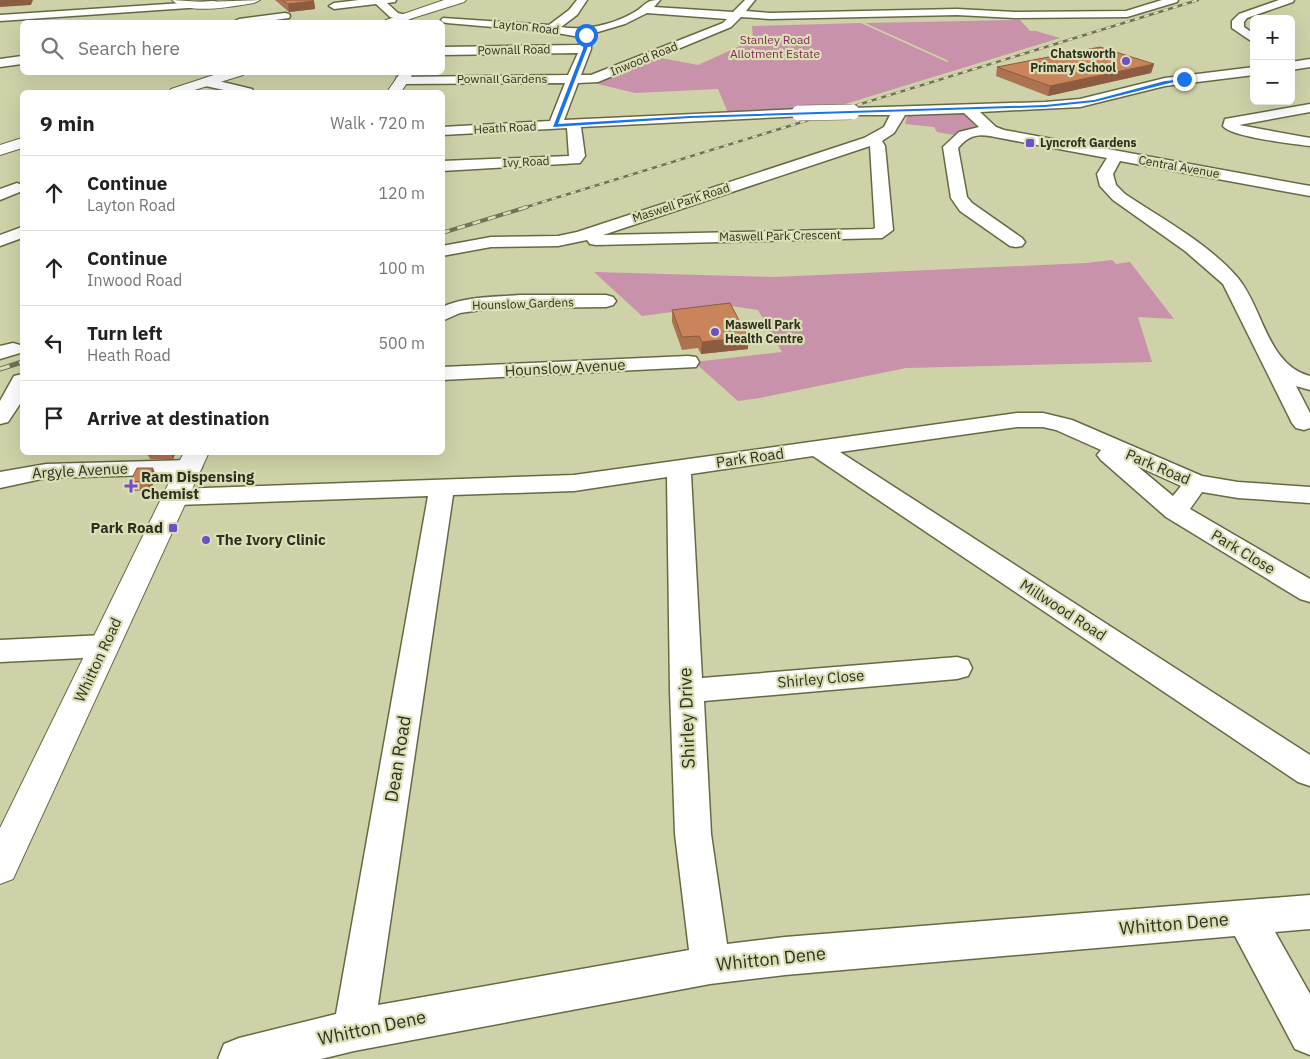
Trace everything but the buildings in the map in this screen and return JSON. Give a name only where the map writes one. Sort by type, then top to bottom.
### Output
[{"type":"main road","points":[[180,3],[253,0]]},
{"type":"main road","points":[[180,3],[213,4],[253,0]]},
{"type":"main road","points":[[398,20],[453,3]]},
{"type":"main road","points":[[182,90],[228,75]]},
{"type":"main road","points":[[395,90],[405,76]]},
{"type":"main road","points":[[0,150],[20,144]]},
{"type":"main road","name":"Whitton Road","points":[[0,867],[193,460]]},
{"type":"street","points":[[334,6],[391,0]]},
{"type":"street","points":[[551,29],[564,21],[579,6],[582,0]]},
{"type":"street","points":[[581,33],[637,16],[647,10],[655,0]]},
{"type":"street","name":"Inwood Road","points":[[573,80],[593,79],[716,30],[727,25],[750,0]]},
{"type":"street","points":[[647,10],[770,16],[957,12],[1015,15],[1128,14],[1174,0]]},
{"type":"street","points":[[1250,37],[1238,28],[1238,22],[1243,16],[1289,0]]},
{"type":"street","points":[[378,1],[394,15],[406,18]]},
{"type":"street","points":[[0,18],[42,14],[83,17],[180,3]]},
{"type":"street","points":[[445,24],[453,3]]},
{"type":"street","points":[[275,4],[289,19]]},
{"type":"street","points":[[272,20],[289,19]]},
{"type":"street","name":"Layton Road","points":[[445,24],[551,29],[581,33],[588,37],[585,49]]},
{"type":"street","points":[[555,126],[585,49]]},
{"type":"street","name":"Pownall Road","points":[[445,51],[585,49]]},
{"type":"street","points":[[1295,59],[1308,64]]},
{"type":"street","points":[[0,63],[20,60]]},
{"type":"street","points":[[1295,66],[1308,64]]},
{"type":"street","name":"Heath Road","points":[[445,131],[690,117],[968,109],[1080,103],[1165,82],[1250,71]]},
{"type":"street","points":[[1225,74],[1250,84]]},
{"type":"street","name":"Pownall Gardens","points":[[405,76],[573,80]]},
{"type":"street","points":[[206,82],[239,90]]},
{"type":"street","points":[[1295,103],[1309,108]]},
{"type":"street","points":[[1309,108],[1230,122],[1230,126],[1239,130],[1310,142]]},
{"type":"street","name":"Central Avenue","points":[[968,109],[991,130],[1000,134],[1310,191]]},
{"type":"street","name":"Maswell Park Road","points":[[445,250],[491,242],[558,241],[581,236],[869,141],[888,133],[895,125],[899,110]]},
{"type":"street","name":"Ivy Road","points":[[445,166],[575,160],[574,125]]},
{"type":"street","points":[[991,130],[959,135],[950,147],[959,198],[966,207],[1016,242]]},
{"type":"street","name":"Maswell Park Crescent","points":[[581,236],[592,240],[876,234],[884,230],[878,146],[874,142],[869,141]]},
{"type":"street","points":[[1116,155],[1106,174],[1108,186],[1119,197],[1216,266],[1231,282],[1304,423]]},
{"type":"street","points":[[0,195],[17,188]]},
{"type":"street","name":"Hounslow Gardens","points":[[445,314],[463,306],[492,303],[606,301]]},
{"type":"street","name":"Hounslow Avenue","points":[[445,374],[688,362]]},
{"type":"street","points":[[1272,363],[1295,379],[1310,383]]},
{"type":"street","points":[[0,417],[6,412],[20,385]]},
{"type":"street","name":"Park Road","points":[[176,497],[574,483],[1018,420],[1043,420],[1064,425],[1101,443],[1196,483],[1238,490],[1310,495]]},
{"type":"street","name":"Park Close","points":[[1101,443],[1104,450],[1176,511],[1310,592]]},
{"type":"street","name":"Millwood Road","points":[[817,448],[1310,772]]},
{"type":"street","name":"Argyle Avenue","points":[[0,480],[46,471],[193,460]]},
{"type":"street","name":"Shirley Drive","points":[[679,468],[692,834],[710,965]]},
{"type":"street","points":[[1176,511],[1196,483]]},
{"type":"street","name":"Dean Road","points":[[354,1030],[442,488]]},
{"type":"street","points":[[0,651],[104,646]]},
{"type":"street","name":"Shirley Close","points":[[686,691],[957,668]]},
{"type":"street","name":"Whitton Dene","points":[[239,1059],[354,1030],[710,965],[785,956],[1310,912]]},
{"type":"street","points":[[1246,918],[1310,1034]]},
{"type":"green space","name":"Stanley Road Allotment Estate","points":[[1020,20],[1030,31],[1060,38],[832,108],[728,113],[718,89],[635,93],[594,83],[661,58],[698,65],[753,40],[752,26],[861,23],[947,62],[949,61],[865,23]]},
{"type":"green space","points":[[908,113],[956,113],[965,115],[976,127],[954,135],[937,132],[934,127],[905,124]]},
{"type":"green space","points":[[1112,260],[1116,264],[1130,262],[1174,319],[1138,317],[1152,362],[906,368],[738,401],[694,362],[782,352],[758,310],[724,305],[642,316],[594,272],[775,277],[1086,263]]},
{"type":"railway","points":[[523,208],[1198,0]]},
{"type":"railway","points":[[445,232],[527,207]]},
{"type":"railway","points":[[0,369],[20,363]]},
{"type":"place","name":"Chatsworth Primary School","points":[[1126,61]]},
{"type":"place","name":"Lyncroft Gardens","points":[[1030,143]]},
{"type":"place","name":"Maswell Park Health Centre","points":[[715,332]]},
{"type":"place","name":"Ram Dispensing Chemist","points":[[131,486]]},
{"type":"place","name":"Park Road","points":[[173,528]]},
{"type":"place","name":"The Ivory Clinic","points":[[206,540]]},
{"type":"route","points":[[586,35],[588,37],[585,49],[555,126],[690,117],[1045,106],[1094,101],[1165,82],[1184,79]]}]
